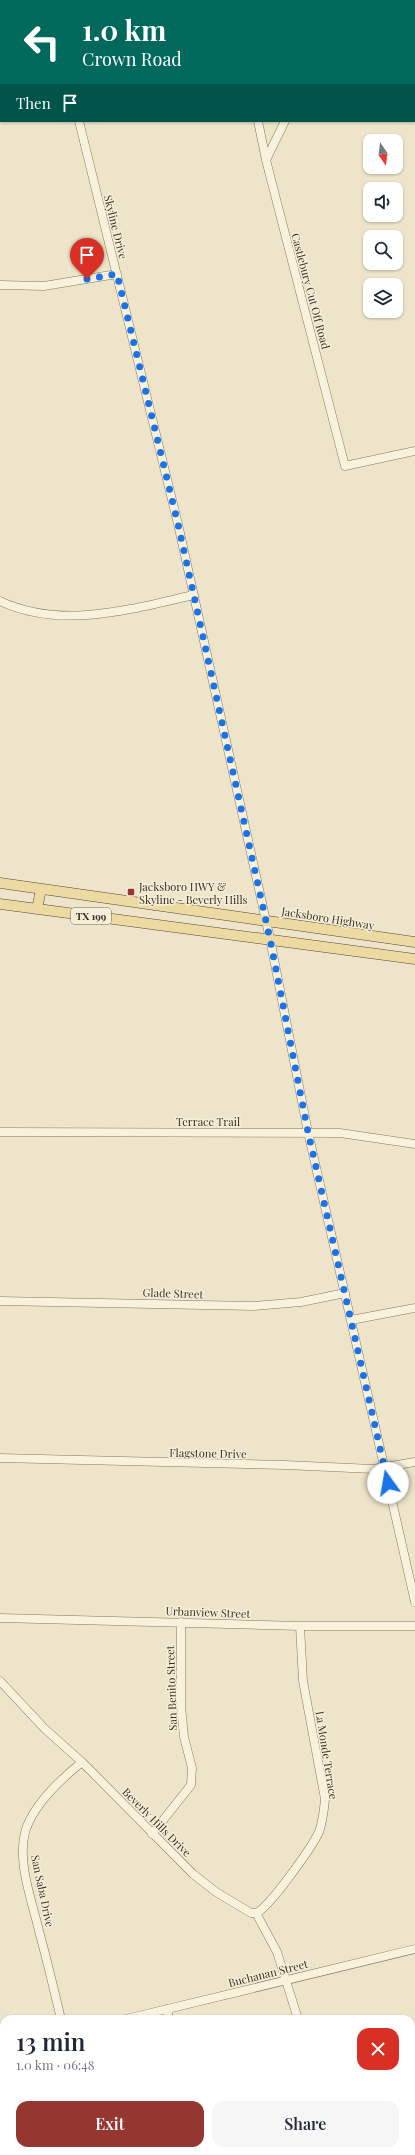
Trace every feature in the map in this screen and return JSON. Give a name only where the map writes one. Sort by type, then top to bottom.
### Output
[{"type":"main road","name":"Jacksboro Highway","points":[[0,884],[415,942]]},
{"type":"main road","points":[[37,909],[41,889]]},
{"type":"main road","name":"TX 199","points":[[0,904],[415,959]]},
{"type":"street","name":"Skyline Drive","points":[[79,122],[194,595],[266,920],[308,1132],[415,1602]]},
{"type":"street","name":"Castlebury Cut Off Road","points":[[258,122],[266,160],[345,466],[415,451]]},
{"type":"street","points":[[266,160],[285,122]]},
{"type":"street","points":[[0,285],[44,286],[117,274]]},
{"type":"street","points":[[0,601],[16,607],[54,615],[95,615],[130,610],[194,595]]},
{"type":"street","name":"Terrace Trail","points":[[0,1132],[308,1132],[340,1133],[415,1144]]},
{"type":"street","name":"Glade Street","points":[[0,1301],[253,1306],[279,1305],[345,1294]]},
{"type":"street","points":[[351,1320],[415,1308]]},
{"type":"street","name":"Flagstone Drive","points":[[0,1458],[385,1468],[415,1462]]},
{"type":"street","name":"Urbanview Street","points":[[0,1618],[300,1626],[415,1626]]},
{"type":"street","name":"San Benito Street","points":[[152,1834],[191,1785],[193,1777],[184,1737],[181,1706],[181,1622]]},
{"type":"street","name":"La Monde Terrace","points":[[256,1913],[267,1904],[284,1884],[318,1833],[323,1818],[325,1799],[303,1681],[300,1626]]},
{"type":"street","name":"Beverly Hills Drive","points":[[0,1681],[45,1729],[82,1762],[193,1874],[216,1892],[251,1913],[256,1913]]},
{"type":"street","name":"San Saba Drive","points":[[61,2015],[27,1882],[23,1846],[26,1830],[31,1817],[52,1791],[82,1762]]},
{"type":"street","points":[[256,1913],[277,1952],[297,2015]]},
{"type":"street","name":"Buchanan Street","points":[[142,2015],[415,1949]]},
{"type":"street","points":[[167,2009],[168,2015]]},
{"type":"place","name":"Jacksboro HWY & Skyline - Beverly Hills","points":[[131,892]]},
{"type":"route","points":[[87,279],[117,274],[178,524],[270,939],[308,1132],[388,1483]]}]
